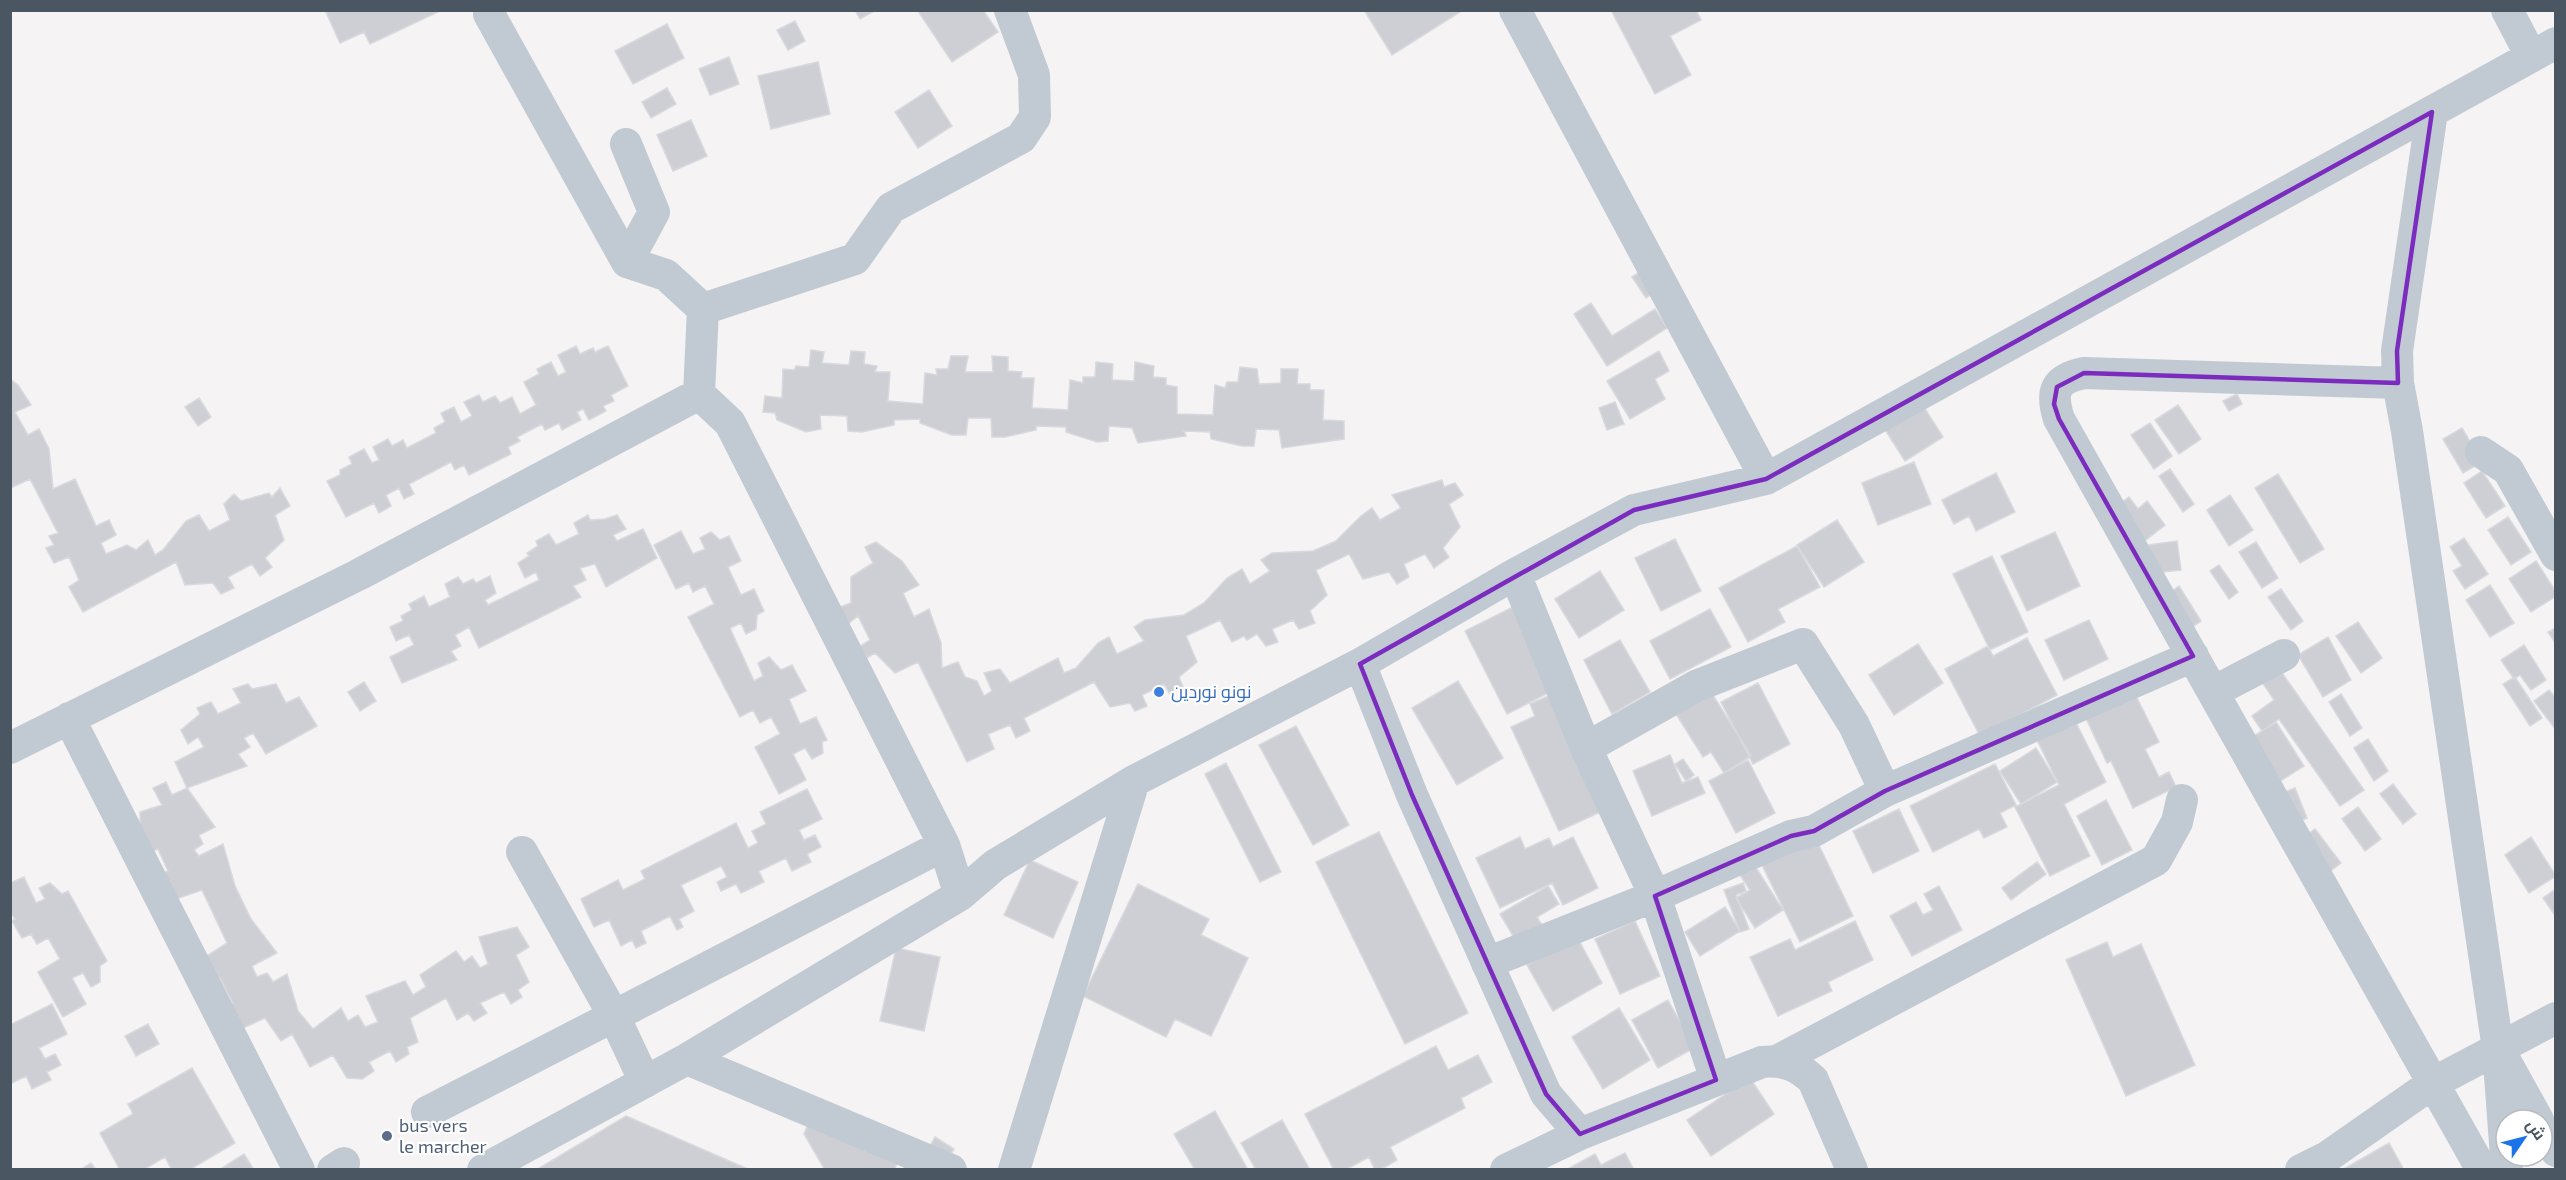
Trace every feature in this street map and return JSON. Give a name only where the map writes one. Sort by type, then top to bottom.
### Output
[{"type":"street","points":[[703,309],[855,259],[891,208],[1021,138],[1035,117],[1034,75],[1010,10]]},
{"type":"street","points":[[1515,10],[1766,479]]},
{"type":"street","points":[[483,1170],[687,1059],[960,895],[995,865],[1134,781],[1360,664],[1515,574],[1634,510],[1766,479],[2543,49],[2507,10]]},
{"type":"street","points":[[489,14],[627,262],[666,276],[703,309]]},
{"type":"street","points":[[2432,112],[2397,351],[2397,383],[2407,431],[2498,1049],[2507,1170]]},
{"type":"street","points":[[626,144],[654,212],[627,262]]},
{"type":"street","points":[[703,309],[699,394],[730,423],[944,845],[960,895]]},
{"type":"street","points":[[2397,383],[2084,373],[2064,380],[2057,387],[2054,404],[2060,419],[2482,1170]]},
{"type":"street","points":[[10,748],[358,575],[699,394]]},
{"type":"street","points":[[2481,452],[2508,470],[2556,555]]},
{"type":"street","points":[[1515,574],[1586,748],[1655,896],[1716,1080]]},
{"type":"street","points":[[1586,748],[1696,686],[1803,644],[1854,725],[1885,791]]},
{"type":"street","points":[[2213,692],[2283,655]]},
{"type":"street","points":[[1487,963],[1655,896],[1791,836],[1814,831],[1885,791],[2193,656]]},
{"type":"street","points":[[1360,664],[1412,795],[1546,1094],[1580,1134]]},
{"type":"street","points":[[69,718],[299,1170]]},
{"type":"street","points":[[1014,1170],[1134,781]]},
{"type":"street","points":[[1777,1061],[2157,860],[2177,822],[2182,800]]},
{"type":"street","points":[[428,1112],[944,845]]},
{"type":"street","points":[[522,852],[614,1016],[645,1082]]},
{"type":"street","points":[[2301,1170],[2326,1157],[2433,1083],[2556,1018]]},
{"type":"street","points":[[2498,1049],[2531,1108]]},
{"type":"street","points":[[687,1059],[951,1170]]},
{"type":"street","points":[[1506,1170],[1580,1134],[1762,1062],[1777,1061],[1802,1070],[1813,1080],[1852,1170]]},
{"type":"highlighted area","points":[[2432,112],[2397,351],[2398,383],[2084,373],[2057,387],[2054,404],[2059,419],[2193,656],[1885,791],[1814,831],[1791,836],[1655,896],[1716,1080],[1580,1134],[1546,1094],[1412,795],[1360,664],[1634,510],[1766,479]]},
{"type":"building","points":[[325,10],[442,10],[370,44],[364,32],[340,43]]},
{"type":"building","points":[[855,10],[876,10],[860,19]]},
{"type":"building","points":[[983,10],[998,32],[952,62],[918,11]]},
{"type":"building","points":[[1364,10],[1463,10],[1392,55]]},
{"type":"building","points":[[1611,10],[1696,10],[1701,20],[1670,36],[1691,75],[1655,94]]},
{"type":"building","points":[[795,21],[805,41],[788,50],[777,30]]},
{"type":"building","points":[[667,24],[684,58],[633,84],[615,51]]},
{"type":"building","points":[[729,57],[739,84],[710,95],[699,69]]},
{"type":"building","points":[[818,62],[830,114],[771,129],[758,76]]},
{"type":"building","points":[[667,88],[676,104],[651,118],[642,102]]},
{"type":"building","points":[[929,90],[952,126],[918,148],[895,112]]},
{"type":"building","points":[[691,120],[707,156],[673,171],[657,135]]},
{"type":"building","points":[[1647,267],[1660,288],[1646,298],[1632,277]]},
{"type":"building","points":[[1591,303],[1612,336],[1655,309],[1667,328],[1607,366],[1574,314]]},
{"type":"building","points":[[576,346],[580,354],[593,348],[595,352],[608,346],[628,386],[611,395],[614,401],[603,406],[606,411],[589,420],[583,409],[577,412],[581,420],[562,430],[559,423],[545,430],[542,424],[517,437],[520,441],[508,447],[511,454],[469,475],[464,465],[455,470],[451,462],[409,484],[414,494],[404,499],[399,488],[386,495],[391,506],[379,513],[374,503],[346,517],[327,481],[340,475],[340,470],[352,464],[349,457],[364,449],[372,463],[379,460],[373,447],[388,439],[392,446],[403,440],[407,448],[436,433],[434,428],[445,422],[441,413],[454,407],[461,422],[472,416],[464,402],[479,395],[483,402],[495,396],[500,403],[512,397],[520,414],[536,405],[524,382],[539,374],[537,369],[551,362],[558,376],[566,372],[558,355]]},
{"type":"building","points":[[811,350],[824,352],[822,363],[849,365],[851,351],[865,352],[864,364],[877,366],[875,372],[890,372],[888,401],[923,404],[925,373],[937,375],[936,369],[948,369],[951,356],[968,356],[965,372],[993,372],[992,356],[1008,357],[1008,371],[1022,372],[1021,378],[1034,378],[1032,408],[1068,410],[1070,380],[1083,383],[1083,377],[1095,377],[1096,362],[1113,364],[1112,380],[1134,381],[1135,362],[1154,366],[1153,377],[1166,378],[1166,385],[1177,387],[1177,414],[1213,415],[1215,385],[1225,388],[1227,382],[1238,382],[1240,367],[1257,369],[1259,384],[1281,383],[1281,369],[1298,369],[1297,384],[1310,384],[1310,390],[1324,390],[1323,420],[1344,421],[1344,439],[1282,448],[1279,430],[1256,429],[1254,446],[1242,446],[1211,439],[1210,432],[1184,431],[1186,436],[1138,443],[1132,428],[1109,426],[1108,441],[1097,442],[1066,432],[1066,427],[1036,426],[1036,430],[1005,437],[992,437],[991,418],[968,418],[966,435],[952,435],[920,423],[920,419],[894,420],[894,425],[862,432],[848,431],[847,416],[820,415],[821,429],[806,432],[777,420],[775,413],[763,412],[765,396],[782,398],[783,369],[794,370],[796,366],[809,367]]},
{"type":"building","points":[[1659,351],[1669,371],[1655,379],[1665,399],[1630,419],[1607,381]]},
{"type":"building","points":[[10,379],[18,385],[31,405],[15,412],[28,435],[39,429],[49,449],[53,489],[75,479],[96,526],[109,520],[116,535],[101,543],[106,554],[127,545],[136,550],[148,540],[155,555],[163,550],[186,521],[199,515],[209,531],[230,520],[224,504],[234,494],[241,501],[269,493],[272,497],[280,488],[290,506],[275,515],[284,540],[265,558],[272,567],[260,576],[252,564],[228,577],[234,588],[221,594],[213,583],[185,585],[176,562],[83,612],[69,587],[79,580],[69,557],[54,563],[46,548],[54,545],[49,536],[58,533],[30,479],[10,488]]},
{"type":"building","points":[[2237,394],[2242,404],[2229,411],[2223,401]]},
{"type":"building","points":[[199,398],[211,417],[198,426],[185,407]]},
{"type":"building","points":[[1920,401],[1943,437],[1905,461],[1882,425]]},
{"type":"building","points":[[1615,402],[1624,424],[1607,430],[1599,408]]},
{"type":"building","points":[[2178,405],[2201,439],[2179,454],[2155,420]]},
{"type":"building","points":[[2150,423],[2172,456],[2154,469],[2131,435]]},
{"type":"building","points":[[2462,428],[2482,462],[2463,473],[2443,439]]},
{"type":"building","points":[[1914,462],[1931,504],[1878,525],[1862,483]]},
{"type":"building","points":[[2170,469],[2194,504],[2183,512],[2159,476]]},
{"type":"building","points":[[2482,471],[2505,506],[2486,518],[2464,483]]},
{"type":"building","points":[[1996,473],[2015,512],[1976,531],[1969,516],[1954,524],[1942,500]]},
{"type":"building","points":[[2278,474],[2324,549],[2300,563],[2255,488]]},
{"type":"building","points":[[1442,480],[1444,487],[1455,483],[1463,495],[1449,504],[1460,527],[1443,548],[1449,557],[1434,568],[1425,554],[1404,564],[1409,577],[1397,584],[1389,572],[1363,579],[1349,554],[1316,570],[1327,595],[1310,611],[1315,623],[1299,629],[1293,620],[1272,629],[1278,642],[1266,646],[1257,634],[1247,640],[1244,636],[1232,642],[1220,620],[1186,636],[1197,662],[1179,677],[1183,687],[1170,694],[1164,684],[1142,695],[1147,706],[1135,711],[1130,703],[1110,707],[1094,682],[1024,718],[1030,731],[1016,738],[1010,725],[988,734],[994,749],[967,762],[918,662],[895,673],[875,653],[867,658],[859,647],[870,640],[858,616],[848,624],[840,607],[851,603],[851,577],[873,563],[865,547],[876,542],[902,561],[919,585],[903,593],[914,617],[929,609],[941,643],[942,668],[958,662],[965,677],[977,681],[984,696],[992,691],[984,673],[1000,669],[1010,683],[1058,658],[1064,673],[1076,668],[1098,643],[1109,637],[1117,654],[1144,641],[1134,627],[1145,620],[1184,615],[1204,603],[1227,578],[1242,569],[1250,584],[1270,571],[1261,560],[1272,553],[1313,551],[1336,541],[1372,508],[1380,520],[1401,508],[1392,495]]},
{"type":"building","points":[[2230,495],[2253,530],[2229,546],[2207,510]]},
{"type":"building","points":[[2129,497],[2138,509],[2147,501],[2165,525],[2142,543],[2114,508]]},
{"type":"building","points":[[588,515],[590,520],[617,515],[626,529],[613,535],[617,541],[643,529],[657,558],[606,587],[595,564],[580,568],[586,580],[573,586],[581,597],[479,648],[469,627],[455,635],[461,646],[451,651],[457,660],[402,683],[390,657],[414,645],[409,635],[396,641],[390,627],[403,621],[401,616],[412,610],[409,604],[424,596],[429,607],[450,597],[445,584],[458,577],[463,584],[473,579],[476,583],[490,576],[496,593],[485,600],[488,605],[539,580],[536,572],[525,578],[518,563],[538,546],[536,541],[549,534],[556,545],[579,534],[574,523]]},
{"type":"building","points":[[2508,517],[2531,552],[2511,565],[2488,530]]},
{"type":"building","points":[[1837,520],[1864,562],[1824,587],[1797,545]]},
{"type":"building","points":[[681,531],[693,554],[705,549],[700,538],[711,532],[720,540],[729,536],[741,561],[728,567],[741,595],[754,589],[764,611],[757,615],[756,629],[746,634],[741,623],[730,628],[754,681],[763,676],[758,663],[769,657],[781,670],[792,665],[806,691],[789,699],[800,724],[816,717],[827,740],[822,742],[823,753],[812,759],[805,748],[793,754],[806,780],[779,794],[755,747],[780,734],[771,717],[760,723],[753,710],[740,717],[688,617],[714,604],[705,586],[693,592],[689,583],[676,589],[654,545]]},
{"type":"building","points":[[2055,532],[2080,586],[2027,611],[2001,556]]},
{"type":"building","points":[[2464,538],[2488,574],[2465,589],[2453,571],[2462,566],[2450,547]]},
{"type":"building","points":[[1675,539],[1701,591],[1661,611],[1635,558]]},
{"type":"building","points":[[2177,541],[2181,570],[2153,573],[2149,545]]},
{"type":"building","points":[[2256,542],[2278,578],[2262,588],[2239,552]]},
{"type":"building","points":[[1797,546],[1820,587],[1778,609],[1785,622],[1748,642],[1719,588]]},
{"type":"building","points":[[1992,556],[2028,632],[1990,650],[1953,574]]},
{"type":"building","points":[[2536,561],[2556,592],[2556,596],[2531,612],[2509,579]]},
{"type":"building","points":[[2219,565],[2238,592],[2229,599],[2210,571]]},
{"type":"building","points":[[1600,571],[1624,610],[1579,638],[1555,599]]},
{"type":"building","points":[[2490,585],[2514,623],[2490,637],[2466,600]]},
{"type":"building","points":[[2179,586],[2201,621],[2188,630],[2166,596]]},
{"type":"building","points":[[2281,589],[2303,621],[2291,630],[2268,597]]},
{"type":"building","points":[[1513,607],[1554,690],[1507,714],[1465,631]]},
{"type":"building","points":[[1710,609],[1731,647],[1670,679],[1650,641]]},
{"type":"building","points":[[2089,620],[2108,659],[2064,680],[2045,640]]},
{"type":"building","points":[[2358,622],[2382,658],[2361,673],[2336,636]]},
{"type":"building","points":[[2556,628],[2556,644],[2548,632]]},
{"type":"building","points":[[2328,637],[2351,680],[2323,697],[2298,655]]},
{"type":"building","points":[[2027,638],[2057,695],[1980,736],[1945,669],[1988,646],[1993,656]]},
{"type":"building","points":[[1620,640],[1650,692],[1612,714],[1584,660]]},
{"type":"building","points":[[1918,644],[1943,683],[1894,715],[1869,675]]},
{"type":"building","points":[[2524,645],[2546,680],[2531,690],[2520,675],[2514,679],[2501,660]]},
{"type":"building","points":[[2280,670],[2364,790],[2340,806],[2279,719],[2262,731],[2252,716],[2274,700],[2262,682]]},
{"type":"building","points":[[2515,677],[2542,718],[2530,726],[2503,684]]},
{"type":"building","points":[[1458,681],[1503,758],[1457,785],[1412,708]]},
{"type":"building","points":[[364,682],[376,701],[360,711],[348,692]]},
{"type":"building","points":[[1758,683],[1790,744],[1753,764],[1721,702]]},
{"type":"building","points":[[248,684],[252,689],[276,684],[286,703],[299,697],[317,726],[266,754],[253,733],[244,738],[250,747],[238,754],[247,766],[187,788],[175,762],[204,747],[198,737],[188,744],[181,730],[200,714],[197,708],[211,702],[218,714],[241,703],[233,689]]},
{"type":"building","points":[[2133,690],[2159,742],[2145,749],[2159,777],[2169,772],[2176,787],[2133,808],[2111,761],[2107,763],[2084,714]]},
{"type":"building","points":[[2549,690],[2556,698],[2556,730],[2534,701]]},
{"type":"building","points":[[1711,692],[1751,756],[1724,773],[1711,752],[1703,757],[1676,714]]},
{"type":"building","points":[[1553,694],[1607,809],[1559,831],[1511,727],[1535,716],[1530,704]]},
{"type":"building","points":[[2341,694],[2362,728],[2350,736],[2329,702]]},
{"type":"building","points":[[2074,719],[2106,782],[2064,804],[2090,856],[2050,876],[2015,807],[2059,785],[2036,738]]},
{"type":"building","points":[[2276,722],[2304,766],[2274,785],[2246,741]]},
{"type":"building","points":[[1296,726],[1349,825],[1313,845],[1259,745]]},
{"type":"building","points":[[2368,739],[2388,771],[2374,781],[2354,748]]},
{"type":"building","points":[[2036,748],[2057,782],[2021,804],[2000,771]]},
{"type":"building","points":[[1670,755],[1682,783],[1698,777],[1705,793],[1652,816],[1633,771]]},
{"type":"building","points":[[1683,759],[1694,775],[1686,781],[1675,764]]},
{"type":"building","points":[[1748,760],[1775,813],[1736,833],[1709,781]]},
{"type":"building","points":[[1226,763],[1281,872],[1260,882],[1205,774]]},
{"type":"building","points":[[1995,764],[2016,805],[2000,813],[2007,827],[1984,838],[1979,829],[1933,852],[1910,806]]},
{"type":"building","points":[[166,782],[172,795],[187,788],[215,827],[199,835],[203,844],[194,850],[199,856],[223,844],[235,886],[251,919],[277,953],[252,966],[257,977],[267,973],[273,982],[287,974],[298,1011],[313,1029],[341,1008],[348,1021],[358,1015],[365,1027],[378,1022],[366,996],[405,981],[413,995],[426,987],[420,975],[456,951],[464,962],[472,956],[480,968],[488,964],[479,937],[517,927],[529,947],[516,955],[529,982],[518,990],[522,997],[511,1004],[504,992],[480,1003],[487,1013],[474,1021],[468,1013],[457,1020],[446,998],[410,1018],[418,1042],[407,1047],[409,1054],[396,1062],[390,1051],[369,1062],[374,1071],[362,1079],[347,1078],[333,1055],[310,1067],[292,1034],[281,1041],[265,1018],[243,1028],[223,1010],[233,1003],[220,978],[210,981],[205,957],[227,943],[202,890],[179,898],[163,885],[158,876],[168,871],[158,849],[146,853],[141,841],[140,812],[162,805],[153,788]]},
{"type":"building","points":[[2393,784],[2416,814],[2403,824],[2380,794]]},
{"type":"building","points":[[2295,788],[2307,818],[2292,824],[2280,794]]},
{"type":"building","points":[[807,789],[822,819],[799,830],[804,840],[815,835],[821,847],[807,854],[811,862],[792,871],[786,858],[759,871],[764,882],[741,893],[736,884],[721,891],[717,882],[727,877],[721,866],[681,885],[694,911],[679,919],[683,927],[677,930],[670,916],[641,931],[646,943],[636,948],[632,940],[621,946],[609,920],[594,927],[581,899],[618,880],[623,890],[645,879],[641,871],[736,823],[748,848],[758,843],[752,831],[766,824],[760,812]]},
{"type":"building","points":[[2106,800],[2132,850],[2102,865],[2077,816]]},
{"type":"building","points":[[2358,807],[2381,839],[2365,851],[2342,819]]},
{"type":"building","points":[[1899,809],[1919,851],[1873,873],[1853,831]]},
{"type":"building","points":[[2315,829],[2341,863],[2325,875],[2299,841]]},
{"type":"building","points":[[1379,832],[1468,1013],[1405,1044],[1316,862]]},
{"type":"building","points":[[1520,837],[1525,849],[1549,838],[1553,847],[1573,837],[1598,888],[1563,905],[1552,883],[1500,908],[1476,858]]},
{"type":"building","points":[[1815,837],[1853,916],[1800,942],[1761,863]]},
{"type":"building","points":[[2531,837],[2556,876],[2529,893],[2505,855]]},
{"type":"building","points":[[1030,860],[1078,882],[1053,938],[1004,915]]},
{"type":"building","points":[[2037,862],[2046,874],[2011,900],[2002,888]]},
{"type":"building","points":[[1755,866],[1783,910],[1755,928],[1736,898],[1750,890],[1740,875]]},
{"type":"building","points":[[24,877],[36,903],[45,899],[39,888],[50,883],[62,894],[68,891],[107,961],[100,966],[100,982],[91,987],[83,973],[72,978],[86,1004],[63,1017],[38,972],[60,959],[48,938],[37,944],[31,934],[22,938],[12,921],[15,919],[10,911],[10,883]]},
{"type":"building","points":[[1743,883],[1746,891],[1736,895],[1749,929],[1740,932],[1724,890]]},
{"type":"building","points":[[1138,884],[1209,919],[1201,935],[1248,958],[1211,1036],[1175,1019],[1166,1037],[1083,996]]},
{"type":"building","points":[[1548,886],[1559,904],[1537,917],[1542,925],[1516,941],[1500,914]]},
{"type":"building","points":[[1939,886],[1962,930],[1912,956],[1890,916],[1916,902],[1923,915],[1933,910],[1924,894]]},
{"type":"building","points":[[2556,889],[2556,917],[2543,898]]},
{"type":"building","points":[[1725,907],[1740,931],[1700,956],[1685,932]]},
{"type":"building","points":[[1635,921],[1660,976],[1620,994],[1595,939]]},
{"type":"building","points":[[1855,921],[1873,960],[1828,982],[1832,991],[1778,1016],[1750,957],[1790,939],[1795,950]]},
{"type":"building","points":[[1577,937],[1602,983],[1553,1011],[1527,965]]},
{"type":"building","points":[[2107,942],[2113,957],[2141,944],[2195,1065],[2126,1096],[2066,960]]},
{"type":"building","points":[[896,948],[940,957],[924,1031],[880,1021]]},
{"type":"building","points":[[1668,1000],[1694,1048],[1658,1068],[1632,1020]]},
{"type":"building","points":[[52,1004],[67,1034],[39,1048],[45,1059],[55,1054],[61,1065],[47,1072],[51,1080],[32,1089],[26,1076],[10,1084],[10,1025]]},
{"type":"building","points":[[1619,1008],[1650,1060],[1603,1089],[1572,1037]]},
{"type":"building","points":[[148,1024],[159,1044],[136,1056],[125,1036]]},
{"type":"building","points":[[1436,1046],[1448,1070],[1478,1055],[1492,1082],[1461,1098],[1465,1108],[1390,1147],[1397,1160],[1380,1170],[1375,1170],[1369,1157],[1345,1170],[1334,1170],[1305,1114]]},
{"type":"building","points":[[192,1068],[235,1143],[189,1170],[172,1170],[165,1157],[143,1170],[120,1170],[100,1133],[133,1114],[128,1104]]},
{"type":"building","points":[[1750,1078],[1774,1114],[1711,1156],[1687,1120]]},
{"type":"building","points":[[1215,1111],[1248,1170],[1195,1170],[1174,1134]]},
{"type":"building","points":[[626,1116],[750,1170],[536,1170]]},
{"type":"building","points":[[1282,1120],[1310,1170],[1256,1170],[1241,1143]]},
{"type":"building","points":[[809,1122],[899,1159],[894,1170],[825,1170],[804,1134]]},
{"type":"building","points":[[935,1137],[954,1149],[948,1159],[929,1148]]},
{"type":"building","points":[[2389,1143],[2404,1170],[2342,1170]]},
{"type":"building","points":[[1625,1153],[1634,1170],[1566,1170],[1595,1154],[1601,1165]]},
{"type":"building","points":[[244,1154],[254,1170],[219,1170]]},
{"type":"building","points":[[91,1163],[96,1170],[80,1170]]},
{"type":"place","name":"نونو نوردين","points":[[1159,692]]},
{"type":"place","name":"bus vers le marcher","points":[[387,1136]]}]
